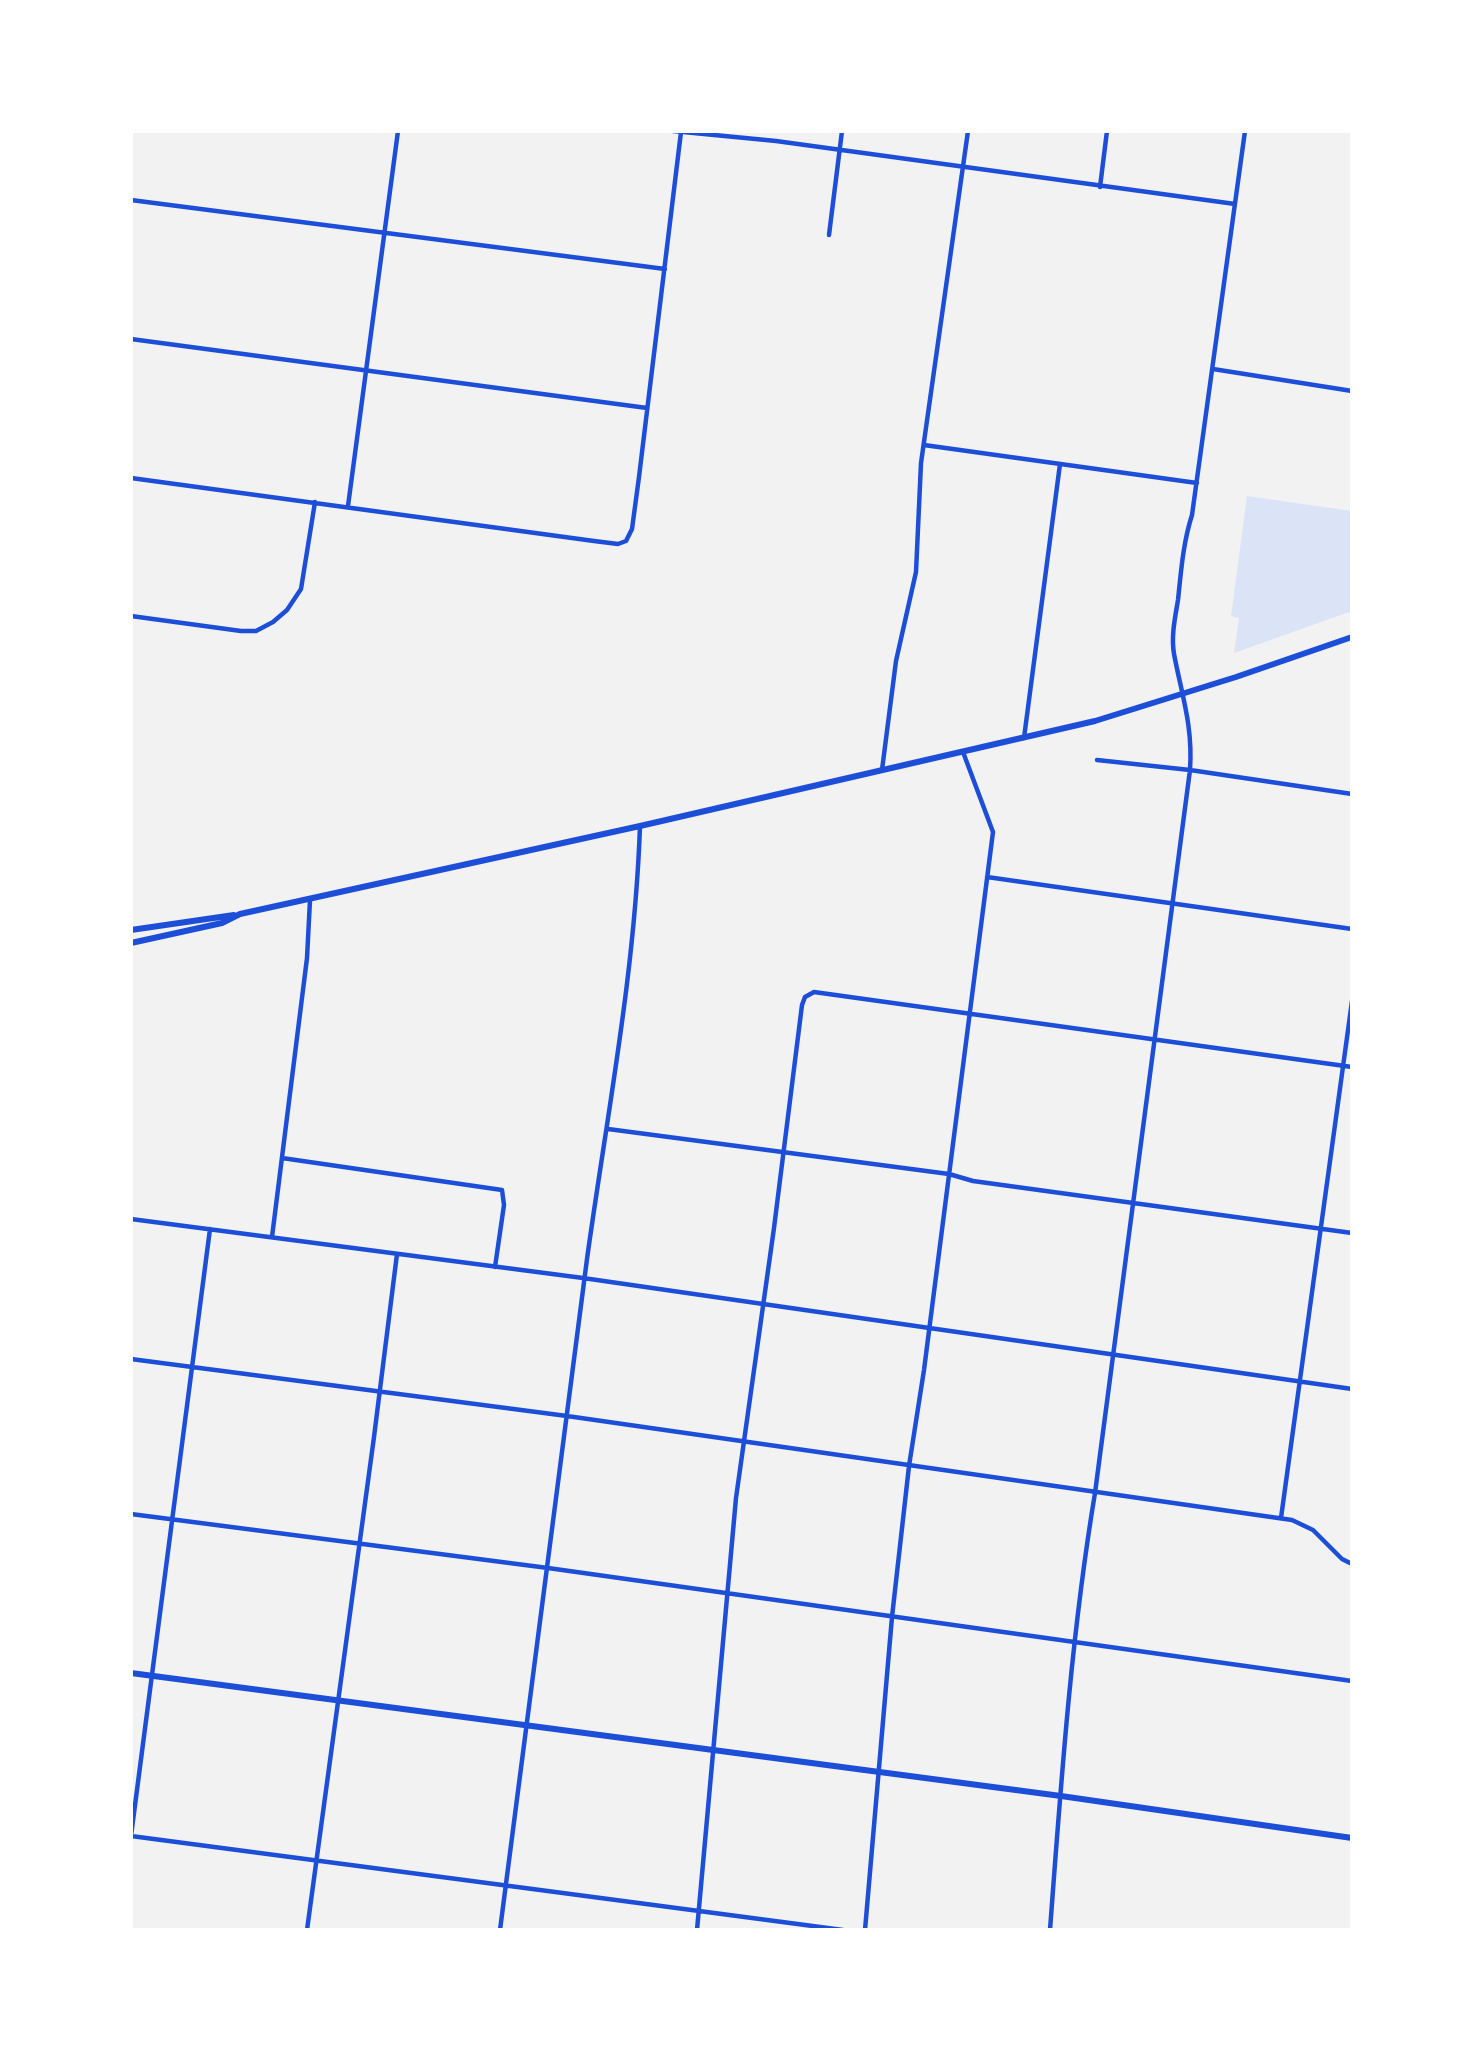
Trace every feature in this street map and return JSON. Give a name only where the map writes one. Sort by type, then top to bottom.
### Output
[{"type":"main road","points":[[131,930],[240,915],[310,900],[640,827],[1095,721],[1184,694],[1352,636]]},
{"type":"main road","points":[[132,942],[222,923],[240,915]]},
{"type":"main road","points":[[131,1673],[1061,1796],[1352,1838]]},
{"type":"street","points":[[348,506],[398,131]]},
{"type":"street","points":[[673,131],[840,150],[1235,204]]},
{"type":"street","points":[[829,235],[842,131]]},
{"type":"street","points":[[882,770],[896,660],[916,572],[924,445],[968,131]]},
{"type":"street","points":[[1100,187],[1107,131]]},
{"type":"street","points":[[1050,1930],[1075,1642],[1190,771],[1192,744],[1172,641],[1186,533],[1197,483],[1245,131]]},
{"type":"street","points":[[131,478],[594,541],[618,544],[626,541],[632,529],[681,132]]},
{"type":"street","points":[[131,200],[664,269]]},
{"type":"street","points":[[131,339],[647,408]]},
{"type":"street","points":[[1213,369],[1352,391]]},
{"type":"street","points":[[924,445],[1197,483]]},
{"type":"street","points":[[1024,737],[1060,464]]},
{"type":"street","points":[[131,616],[241,631],[256,631],[273,622],[287,610],[301,589],[315,502]]},
{"type":"street","points":[[865,1930],[892,1616],[909,1466],[993,832],[963,752]]},
{"type":"street","points":[[1097,760],[1352,794]]},
{"type":"street","points":[[500,1930],[585,1278],[621,1041],[635,909],[640,827]]},
{"type":"street","points":[[988,877],[1352,929]]},
{"type":"street","points":[[272,1237],[307,958],[310,900]]},
{"type":"street","points":[[697,1930],[727,1593],[744,1441],[802,1005],[809,994],[814,992],[1352,1067]]},
{"type":"street","points":[[1282,1518],[1352,1001]]},
{"type":"street","points":[[608,1129],[949,1174],[973,1181],[1352,1233]]},
{"type":"street","points":[[282,1157],[502,1190],[504,1205],[495,1267]]},
{"type":"street","points":[[131,1219],[585,1278],[1352,1389]]},
{"type":"street","points":[[210,1229],[131,1836],[843,1930]]},
{"type":"street","points":[[307,1930],[397,1254]]},
{"type":"street","points":[[131,1359],[568,1416],[1282,1518],[1313,1530],[1342,1559],[1352,1564]]},
{"type":"street","points":[[131,1514],[548,1568],[1352,1681]]},
{"type":"shaded area","points":[[1247,496],[1352,511],[1352,611],[1234,653],[1239,618],[1231,616]]}]
